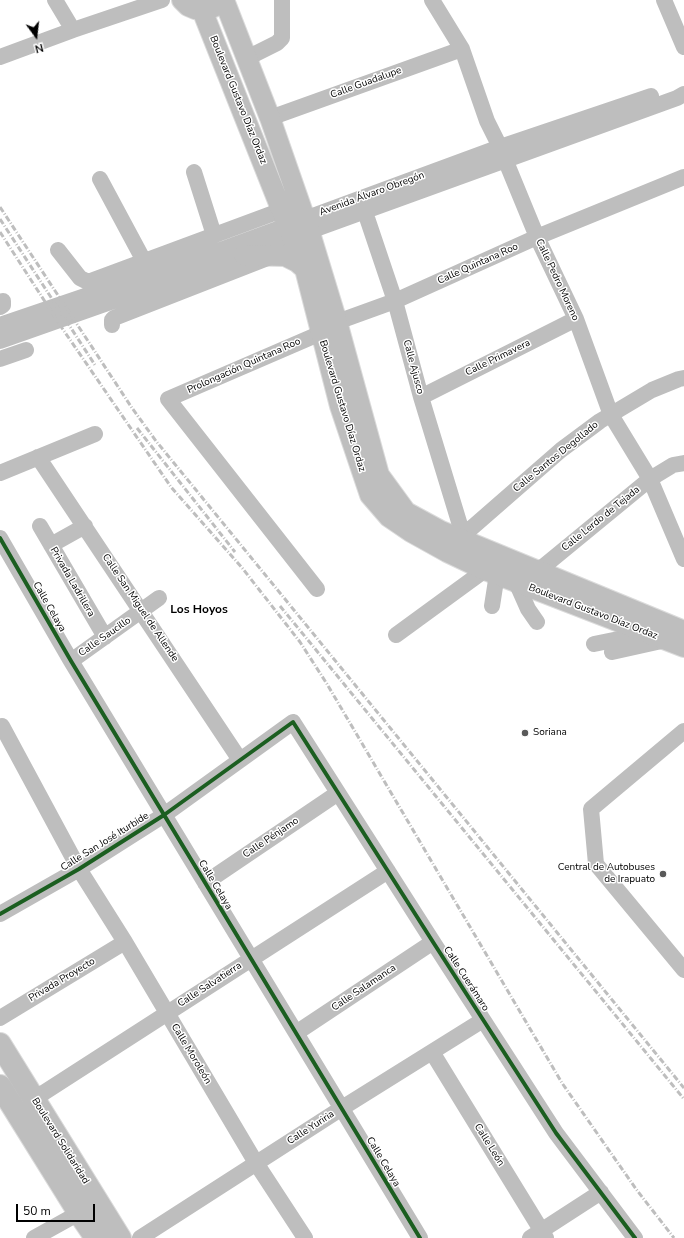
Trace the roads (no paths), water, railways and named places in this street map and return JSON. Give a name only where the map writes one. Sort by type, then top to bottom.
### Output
[{"type":"highway","name":"Boulevard Solidaridad","points":[[0,1044],[120,1238]]},
{"type":"highway","points":[[0,1086],[79,1214],[96,1238]]},
{"type":"highway","points":[[79,1214],[99,1203]]},
{"type":"main road","points":[[182,0],[188,6],[202,10],[214,7],[221,0]]},
{"type":"main road","name":"Boulevard Gustavo Díaz Ordaz","points":[[224,0],[270,118],[305,269],[340,406],[370,495],[389,517],[410,532],[447,552],[491,572],[527,580],[684,631]]},
{"type":"main road","name":"Boulevard Gustavo Díaz Ordaz","points":[[202,10],[337,322],[379,475],[406,512],[441,531],[461,537],[527,580],[657,637],[684,647]]},
{"type":"main road","points":[[244,255],[285,256],[303,265],[305,269]]},
{"type":"street","points":[[55,0],[74,30]]},
{"type":"street","points":[[0,57],[162,0]]},
{"type":"street","points":[[247,58],[277,43],[282,38],[282,0]]},
{"type":"street","name":"Calle Pedro Moreno","points":[[432,0],[462,48],[487,120],[503,153],[537,237],[576,319],[611,415],[650,479],[684,559]]},
{"type":"street","points":[[664,0],[684,47]]},
{"type":"street","name":"Calle Guadalupe","points":[[270,118],[462,48]]},
{"type":"street","name":"Avenida Álvaro Obregón","points":[[503,153],[526,138],[676,88],[684,87]]},
{"type":"street","name":"Avenida Álvaro Obregón","points":[[63,311],[226,248],[295,224],[362,204],[503,153],[677,98],[684,94]]},
{"type":"street","points":[[487,120],[500,133],[516,138],[526,138]]},
{"type":"street","points":[[194,172],[214,235]]},
{"type":"street","points":[[100,178],[144,261]]},
{"type":"street","name":"Calle Quintana Roo","points":[[337,322],[395,301],[537,237],[684,178]]},
{"type":"street","name":"Calle Ajusco","points":[[362,204],[395,301],[461,537]]},
{"type":"street","points":[[58,250],[80,278],[88,282],[214,235],[295,224]]},
{"type":"street","name":"Avenida Álvaro Obregón","points":[[63,311],[244,255],[295,224]]},
{"type":"street","points":[[112,324],[112,320],[114,318],[276,255]]},
{"type":"street","points":[[0,325],[63,311]]},
{"type":"street","points":[[0,341],[63,311]]},
{"type":"street","name":"Calle Primavera","points":[[421,396],[576,319]]},
{"type":"street","name":"Prolongación Quintana Roo","points":[[317,589],[168,399],[321,333]]},
{"type":"street","points":[[0,359],[26,350]]},
{"type":"street","name":"Calle Santos Degollado","points":[[461,537],[561,450],[600,421],[652,390],[684,378]]},
{"type":"street","points":[[0,473],[95,434]]},
{"type":"street","name":"Calle San Miguel de Allende","points":[[38,457],[240,760]]},
{"type":"street","name":"Calle Lerdo de Tejada","points":[[527,580],[650,479],[673,465],[684,463]]},
{"type":"street","name":"Privada Ladrillera","points":[[40,526],[105,637]]},
{"type":"street","points":[[51,545],[85,526]]},
{"type":"street","name":"Calle Celaya","points":[[0,538],[71,661],[420,1238]]},
{"type":"street","points":[[491,572],[492,606]]},
{"type":"street","points":[[396,635],[491,572]]},
{"type":"street","points":[[527,580],[528,609],[537,622]]},
{"type":"street","name":"Calle Saucillo","points":[[71,661],[160,598]]},
{"type":"street","points":[[594,644],[657,637]]},
{"type":"street","points":[[612,652],[657,637]]},
{"type":"street","name":"Calle San José Iturbide","points":[[0,914],[79,869],[164,815],[293,722]]},
{"type":"street","name":"Calle Cuerámaro","points":[[293,722],[556,1133],[635,1238]]},
{"type":"street","name":"Calle Moroleón","points":[[2,726],[79,869],[125,942],[256,1163],[305,1238]]},
{"type":"street","points":[[684,731],[591,809],[596,864],[684,970]]},
{"type":"street","name":"Calle Pénjamo","points":[[205,883],[338,793]]},
{"type":"street","name":"Calle Salvatierra","points":[[34,1099],[388,871]]},
{"type":"street","name":"Privada Proyecto","points":[[0,1018],[125,942]]},
{"type":"street","name":"Calle Salamanca","points":[[296,1033],[433,942]]},
{"type":"street","name":"Calle Yuriria","points":[[140,1238],[342,1108],[483,1020]]},
{"type":"street","name":"Calle León","points":[[432,1052],[539,1236]]},
{"type":"street","points":[[539,1236],[601,1192]]},
{"type":"street","points":[[34,1238],[79,1214]]},
{"type":"railway","points":[[0,207],[132,408],[156,441],[684,1088]]},
{"type":"railway","points":[[0,219],[95,365]]},
{"type":"railway","points":[[0,232],[62,328],[171,487],[243,569],[300,642],[327,684],[562,1083],[636,1189],[674,1238]]},
{"type":"railway","points":[[137,428],[235,552]]},
{"type":"railway","points":[[280,606],[684,1099]]},
{"type":"place","name":"Soriana","points":[[525,733]]},
{"type":"place","name":"Central de Autobuses de Irapuato","points":[[663,874]]},
{"type":"district","name":"Los Hoyos","points":[[199,610]]}]
